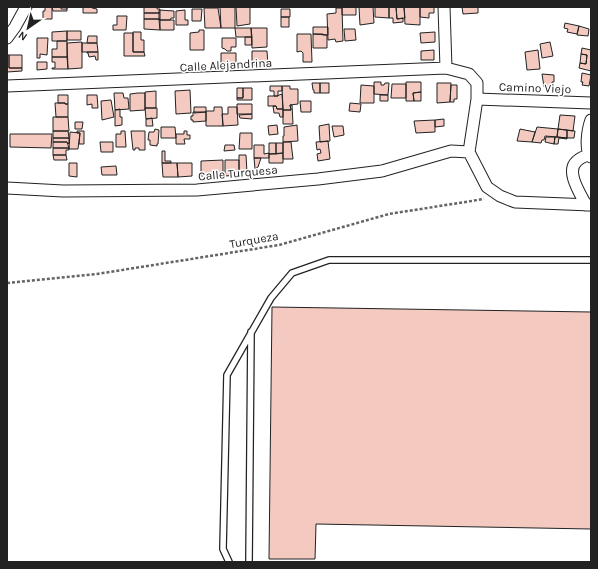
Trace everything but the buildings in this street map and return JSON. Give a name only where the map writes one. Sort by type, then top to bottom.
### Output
[{"type":"street","points":[[7,38],[16,27],[26,7]]},
{"type":"street","points":[[444,7],[446,68]]},
{"type":"street","name":"Calle Alejandrina","points":[[7,86],[446,68],[470,74],[477,83],[477,99],[469,152]]},
{"type":"street","name":"Camino Viejo","points":[[477,99],[591,103]]},
{"type":"street","points":[[469,152],[487,187],[500,196],[515,202],[588,205],[573,175],[573,167],[577,160],[590,156],[587,149],[591,120]]},
{"type":"street","name":"Calle Turquesa","points":[[7,188],[63,191],[197,190],[318,179],[382,171],[451,151],[469,152]]},
{"type":"lane","points":[[229,562],[223,549],[227,375],[271,298],[292,273],[329,260],[591,260]]},
{"type":"lane","points":[[249,562],[251,331]]},
{"type":"path","name":"Turqueza","points":[[7,283],[97,274],[279,245],[390,214],[500,196]]}]
